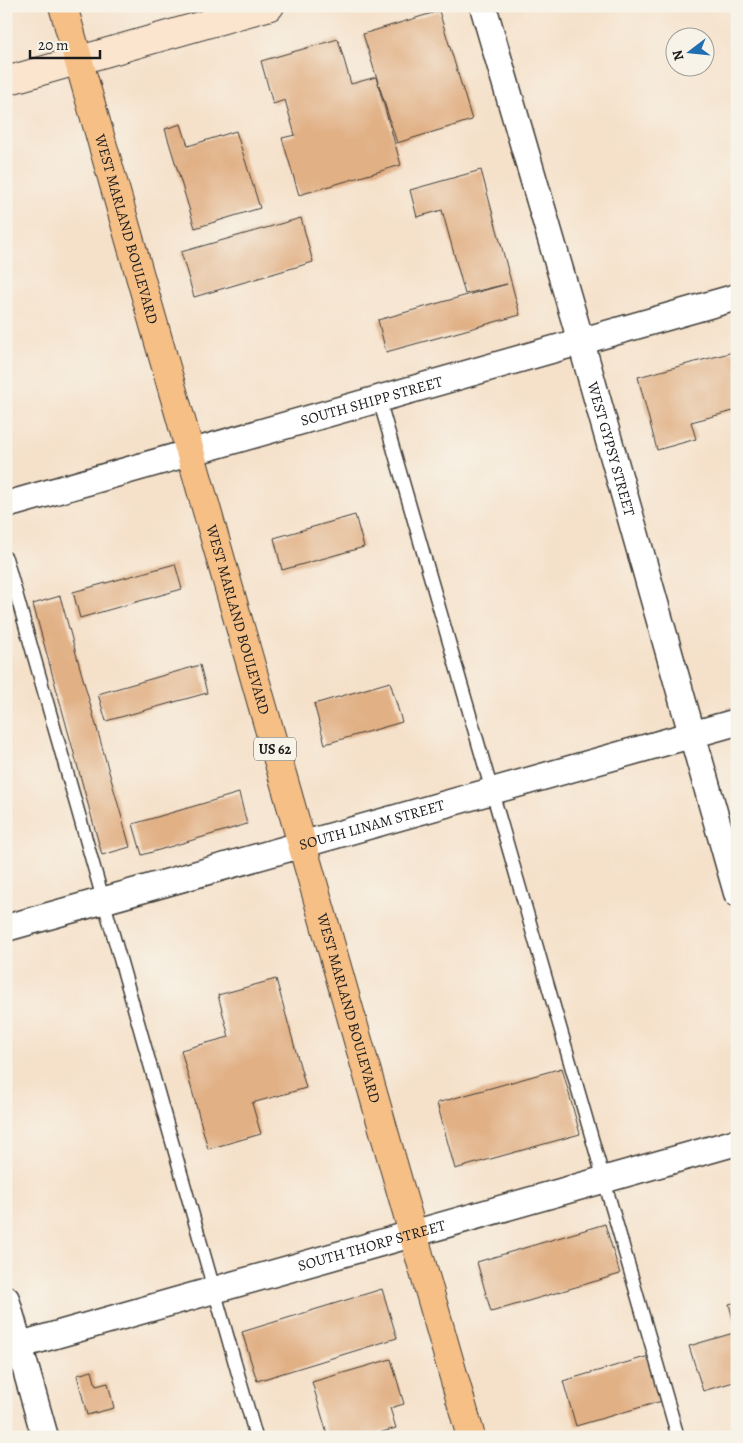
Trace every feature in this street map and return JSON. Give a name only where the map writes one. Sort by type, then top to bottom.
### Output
[{"type":"highway","name":"US 62","points":[[63,6],[78,60]]},
{"type":"highway","name":"WEST MARLAND BOULEVARD","points":[[78,60],[471,1437]]},
{"type":"main road","points":[[6,81],[270,6]]},
{"type":"street","name":"WEST GYPSY STREET","points":[[483,6],[581,342],[737,893]]},
{"type":"street","name":"SOUTH SHIPP STREET","points":[[6,505],[737,298]]},
{"type":"street","name":"SOUTH LINAM STREET","points":[[6,928],[737,722]]},
{"type":"street","name":"SOUTH THORP STREET","points":[[13,1347],[737,1142]]},
{"type":"street","points":[[6,1299],[13,1347],[45,1437]]},
{"type":"lane","points":[[379,399],[678,1437]]},
{"type":"lane","points":[[6,558],[256,1437]]},
{"type":"building","points":[[439,11],[472,120],[397,143],[363,34]]},
{"type":"building","points":[[338,39],[351,84],[376,77],[401,165],[299,195],[282,138],[295,135],[285,100],[273,104],[261,61]]},
{"type":"building","points":[[181,124],[188,146],[236,131],[260,208],[195,228],[165,129]]},
{"type":"building","points":[[481,170],[520,315],[386,352],[378,320],[507,284],[465,294],[442,210],[417,217],[410,190]]},
{"type":"building","points":[[301,218],[313,262],[194,297],[181,252]]},
{"type":"building","points":[[737,351],[737,410],[691,422],[696,439],[657,450],[638,377]]},
{"type":"building","points":[[355,515],[364,547],[282,570],[274,538]]},
{"type":"building","points":[[175,564],[182,589],[80,618],[73,592]]},
{"type":"building","points":[[60,596],[130,847],[102,855],[33,604]]},
{"type":"building","points":[[200,665],[207,693],[106,721],[98,694]]},
{"type":"building","points":[[390,682],[402,722],[325,744],[314,704]]},
{"type":"building","points":[[239,793],[247,824],[142,855],[133,824]]},
{"type":"building","points":[[276,979],[306,1088],[252,1103],[261,1134],[208,1149],[181,1050],[229,1037],[218,995]]},
{"type":"building","points":[[562,1068],[580,1134],[455,1169],[437,1103]]},
{"type":"building","points":[[605,1224],[620,1274],[491,1312],[477,1262]]},
{"type":"building","points":[[382,1289],[397,1338],[257,1381],[242,1332]]},
{"type":"building","points":[[737,1302],[737,1329],[736,1329],[729,1304]]},
{"type":"building","points":[[737,1332],[737,1381],[703,1391],[689,1346]]},
{"type":"building","points":[[649,1356],[662,1401],[576,1426],[563,1381]]},
{"type":"building","points":[[391,1359],[404,1404],[390,1408],[396,1428],[365,1437],[328,1437],[312,1382]]},
{"type":"building","points":[[92,1371],[96,1386],[108,1383],[114,1408],[87,1415],[77,1375]]}]
